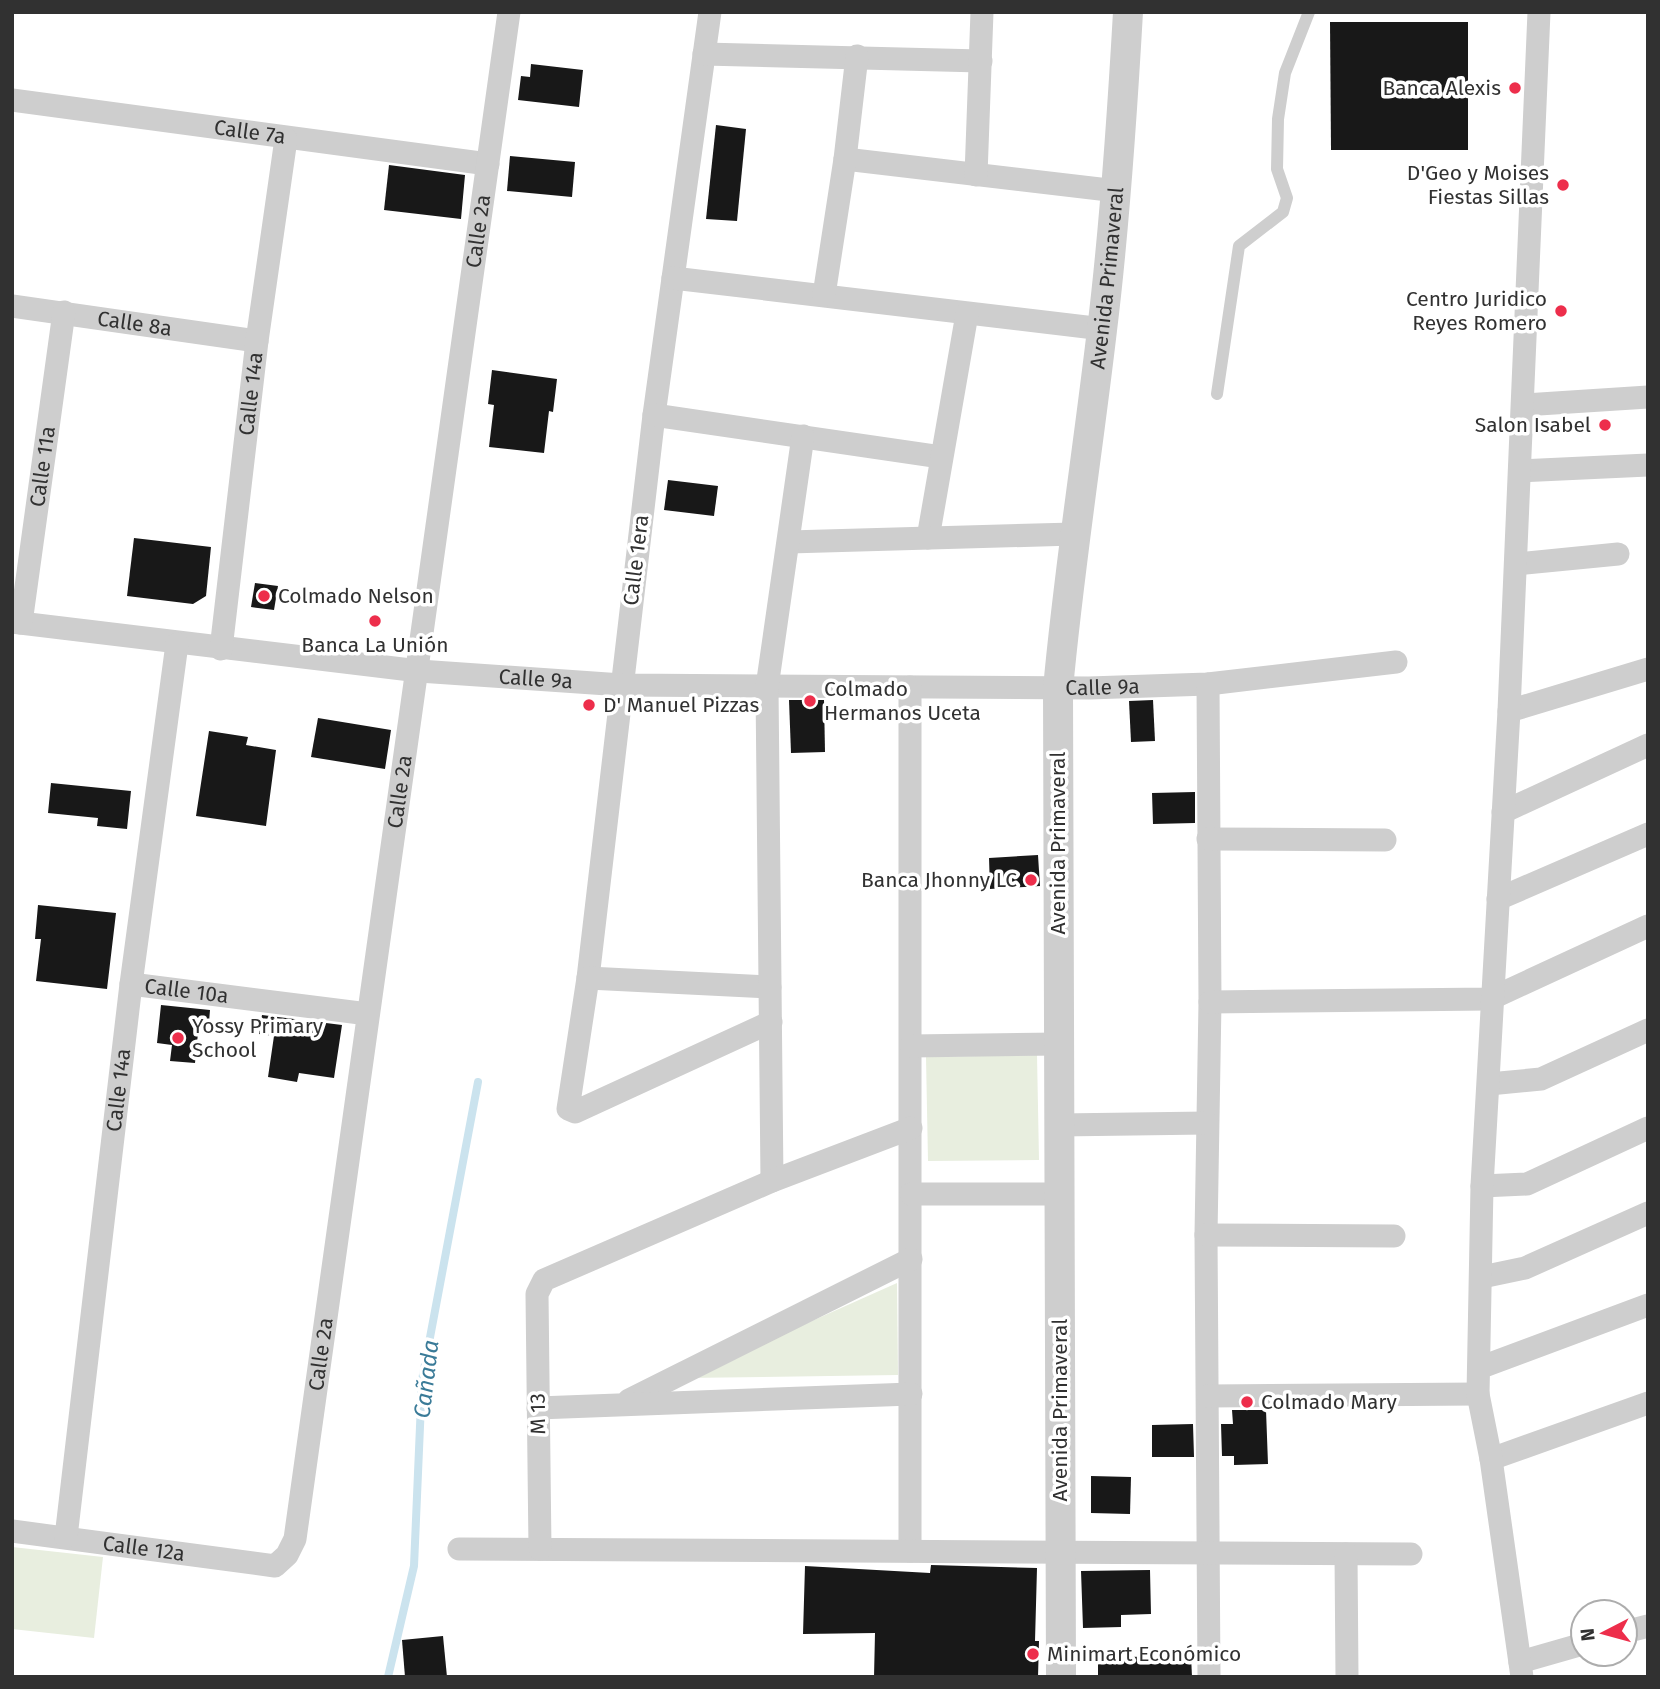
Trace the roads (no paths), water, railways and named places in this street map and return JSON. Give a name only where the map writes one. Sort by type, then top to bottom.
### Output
[{"type":"street","name":"Calle 2a","points":[[275,1566],[288,1555],[295,1539],[368,1013],[419,671],[509,12]]},
{"type":"street","name":"Calle 1era","points":[[710,12],[654,415],[589,978],[568,1109],[575,1112],[771,1022]]},
{"type":"street","points":[[976,174],[982,12]]},
{"type":"street","name":"Avenida Primaveral","points":[[1061,1677],[1058,688],[1074,534],[1103,329],[1117,191],[1128,12]]},
{"type":"street","points":[[1539,12],[1509,711],[1490,999],[1489,1084],[1482,1186],[1478,1394],[1491,1459],[1521,1670],[1569,1650]]},
{"type":"street","points":[[704,54],[981,61]]},
{"type":"street","points":[[824,295],[845,159],[857,57]]},
{"type":"street","name":"Calle 7a","points":[[12,100],[286,139],[488,164]]},
{"type":"street","name":"Calle 14a","points":[[221,649],[257,341],[286,139]]},
{"type":"street","points":[[845,159],[1117,191]]},
{"type":"street","points":[[673,278],[1103,329]]},
{"type":"street","name":"Calle 8a","points":[[12,306],[257,341]]},
{"type":"street","name":"Calle 11a","points":[[17,622],[64,312]]},
{"type":"street","points":[[928,538],[967,314]]},
{"type":"street","points":[[1522,405],[1648,397]]},
{"type":"street","points":[[654,415],[941,457]]},
{"type":"street","points":[[803,436],[767,687],[772,1181],[912,1128]]},
{"type":"street","points":[[1520,471],[1648,466]]},
{"type":"street","points":[[789,542],[1074,534]]},
{"type":"street","points":[[1516,564],[1618,554]]},
{"type":"street","name":"Calle 9a","points":[[17,622],[177,644],[419,671],[622,685],[1058,688],[1208,684],[1396,662]]},
{"type":"street","name":"Calle 14a","points":[[66,1537],[131,984],[177,644]]},
{"type":"street","points":[[1509,711],[1648,669]]},
{"type":"street","points":[[1208,684],[1210,1002],[1206,1236],[1209,1677]]},
{"type":"street","points":[[910,687],[910,1551]]},
{"type":"street","points":[[1503,812],[1648,745]]},
{"type":"street","points":[[1498,900],[1648,834]]},
{"type":"street","points":[[1208,839],[1385,840]]},
{"type":"street","points":[[1210,1002],[1490,999],[1648,926]]},
{"type":"street","points":[[589,978],[770,987]]},
{"type":"street","name":"Calle 10a","points":[[131,984],[368,1013]]},
{"type":"street","points":[[1489,1084],[1541,1079],[1648,1030]]},
{"type":"street","points":[[911,1046],[1058,1044]]},
{"type":"street","points":[[1059,1125],[1207,1123]]},
{"type":"street","points":[[1482,1186],[1527,1184],[1648,1128]]},
{"type":"street","name":"M 13","points":[[540,1549],[537,1294],[544,1280],[772,1181]]},
{"type":"street","points":[[911,1194],[1059,1194]]},
{"type":"street","points":[[1482,1277],[1525,1268],[1648,1213]]},
{"type":"street","points":[[1206,1236],[1394,1236]]},
{"type":"street","points":[[621,1405],[911,1259]]},
{"type":"street","points":[[1479,1368],[1648,1305]]},
{"type":"street","points":[[538,1408],[911,1394]]},
{"type":"street","points":[[1208,1396],[1478,1394]]},
{"type":"street","points":[[1491,1459],[1648,1404]]},
{"type":"street","name":"Calle 12a","points":[[12,1531],[275,1566]]},
{"type":"street","points":[[458,1549],[1411,1554]]},
{"type":"street","points":[[1346,1553],[1347,1677]]},
{"type":"lane","points":[[1217,394],[1238,246],[1275,221],[1283,212],[1287,198],[1277,169],[1278,119],[1285,73],[1309,12]]},
{"type":"waterway","name":"Cañada","points":[[388,1677],[414,1566],[422,1380],[478,1082]]},
{"type":"place","name":"Banca Alexis","points":[[1515,88]]},
{"type":"place","name":"D'Geo y Moises Fiestas Sillas","points":[[1563,185]]},
{"type":"place","name":"Centro Juridico Reyes Romero","points":[[1561,311]]},
{"type":"place","name":"Salon Isabel","points":[[1605,425]]},
{"type":"place","name":"Colmado Nelson","points":[[264,596]]},
{"type":"place","name":"Banca La Unión","points":[[375,621]]},
{"type":"place","name":"Colmado Hermanos Uceta","points":[[810,701]]},
{"type":"place","name":"D' Manuel Pizzas","points":[[589,705]]},
{"type":"place","name":"Banca Jhonny LC","points":[[1031,880]]},
{"type":"place","name":"Yossy Primary School","points":[[178,1038]]},
{"type":"place","name":"Colmado Mary","points":[[1247,1402]]},
{"type":"place","name":"Minimart Económico","points":[[1033,1654]]}]
